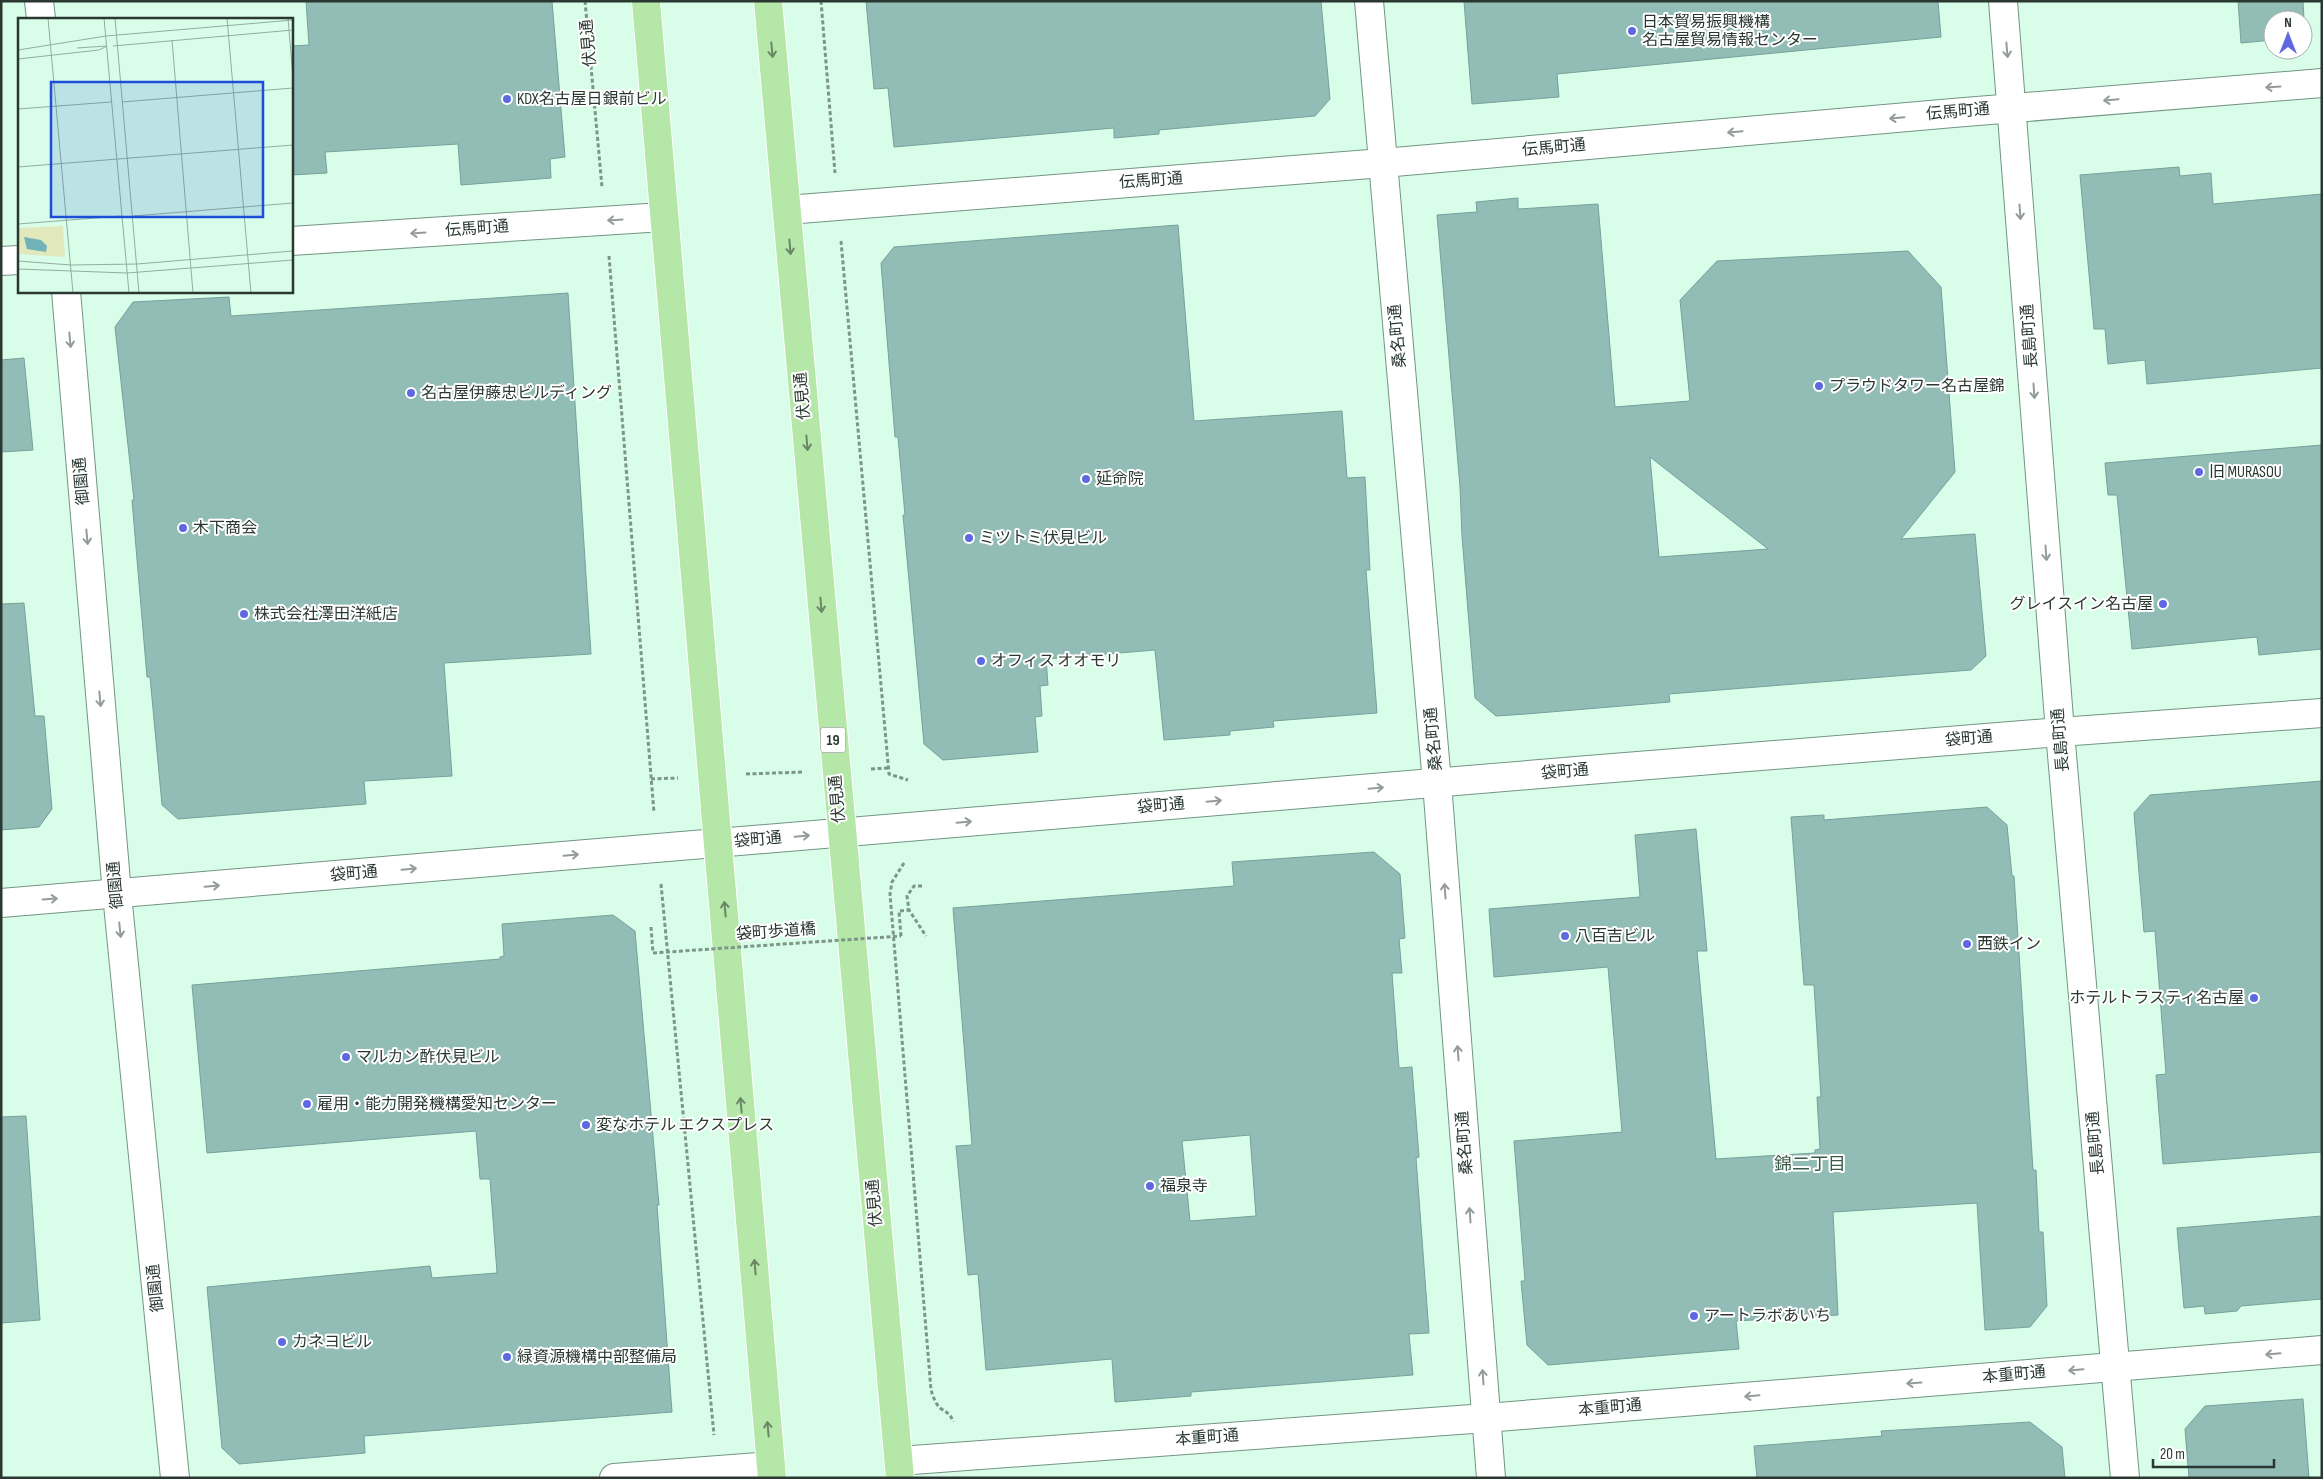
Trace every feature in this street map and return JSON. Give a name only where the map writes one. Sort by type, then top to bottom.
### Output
[{"type":"highway","points":[[646,1],[772,1472]]},
{"type":"highway","name":"伏見通","points":[[768,1],[841,833],[900,1469]]},
{"type":"street","points":[[39,1],[40,18]]},
{"type":"street","name":"桑名町通","points":[[1369,1],[1437,783],[1491,1478]]},
{"type":"street","name":"長島町通","points":[[2003,1],[2060,732],[2125,1478]]},
{"type":"street","name":"伝馬町通","points":[[787,210],[1383,163],[2012,108],[2322,84]]},
{"type":"street","name":"伝馬町通","points":[[292,241],[664,217]]},
{"type":"street","points":[[1,261],[18,260]]},
{"type":"street","name":"御園通","points":[[66,292],[117,894],[175,1478]]},
{"type":"street","name":"袋町通","points":[[1,902],[117,894],[2060,732],[2322,713]]},
{"type":"street","name":"本重町通","points":[[900,1469],[1486,1418],[2322,1350]]},
{"type":"street","points":[[614,1478],[772,1472]]},
{"type":"path","name":"伏見通","points":[[585,1],[605,221],[652,802]]},
{"type":"path","points":[[821,1],[888,768],[889,774],[908,780]]},
{"type":"path","points":[[651,779],[888,768]]},
{"type":"path","points":[[904,857],[903,866],[892,882],[890,894],[931,1390],[939,1407],[951,1415],[953,1420]]},
{"type":"path","points":[[922,886],[914,886],[907,896],[909,910],[926,936]]},
{"type":"path","points":[[662,904],[714,1426]]},
{"type":"path","name":"袋町歩道橋","points":[[651,927],[653,953],[902,936],[899,911],[909,910]]},
{"type":"building","points":[[306,1],[552,1],[565,157],[550,159],[551,178],[461,185],[458,144],[325,152],[327,173],[292,175],[292,46],[309,45]]},
{"type":"building","points":[[866,1],[1321,1],[1330,99],[1315,116],[1159,130],[1159,134],[1114,138],[1114,128],[894,147],[888,88],[874,89]]},
{"type":"building","points":[[1464,1],[1938,1],[1941,37],[1557,74],[1559,97],[1472,104]]},
{"type":"building","points":[[2238,1],[2303,1],[2303,10],[2263,10],[2263,41],[2241,43]]},
{"type":"building","points":[[2179,167],[2180,176],[2211,173],[2213,204],[2322,194],[2322,368],[2147,384],[2145,360],[2108,364],[2105,329],[2094,329],[2080,175]]},
{"type":"building","points":[[1518,198],[1518,209],[1598,204],[1615,407],[1690,401],[1680,300],[1717,261],[1908,251],[1941,287],[1955,472],[1901,539],[1975,534],[1986,656],[1971,670],[1669,694],[1670,702],[1526,714],[1496,716],[1475,698],[1460,487],[1437,215],[1477,212],[1476,202]],"holes":[[[1650,457],[1768,549],[1659,557]]]},
{"type":"building","points":[[1178,225],[1194,421],[1342,411],[1347,478],[1365,477],[1370,570],[1366,570],[1377,713],[1273,721],[1274,727],[1230,731],[1230,735],[1164,740],[1155,650],[1046,659],[1048,685],[1040,686],[1042,716],[1035,717],[1038,752],[943,760],[924,744],[903,515],[905,515],[898,437],[895,437],[881,263],[894,247]]},
{"type":"building","points":[[568,293],[591,654],[444,663],[452,776],[364,781],[366,804],[178,819],[162,805],[150,677],[147,677],[132,500],[134,500],[115,327],[133,302],[229,297],[231,316]]},
{"type":"building","points":[[24,358],[33,450],[1,452],[1,360]]},
{"type":"building","points":[[2322,445],[2322,649],[2259,655],[2257,637],[2132,649],[2117,495],[2108,495],[2105,463]]},
{"type":"building","points":[[24,603],[35,716],[44,716],[52,809],[39,827],[1,830],[1,604]]},
{"type":"building","points":[[2322,781],[2322,1152],[2163,1164],[2156,1075],[2166,1074],[2155,931],[2144,932],[2134,813],[2150,795]]},
{"type":"building","points":[[1987,807],[2007,825],[2012,876],[2014,876],[2033,1170],[2036,1170],[2039,1232],[2043,1232],[2047,1306],[2030,1327],[1985,1330],[1977,1203],[1833,1212],[1838,1315],[1736,1321],[1739,1349],[1548,1365],[1527,1345],[1521,1281],[1525,1281],[1514,1141],[1622,1132],[1608,967],[1494,977],[1489,909],[1640,897],[1635,835],[1696,829],[1707,951],[1697,951],[1716,1159],[1815,1153],[1815,1150],[1820,1149],[1817,1097],[1821,1097],[1814,985],[1804,985],[1791,817],[1824,815],[1824,820]]},
{"type":"building","points":[[1374,852],[1400,874],[1405,938],[1399,939],[1402,973],[1392,973],[1399,1068],[1412,1067],[1419,1157],[1416,1158],[1429,1333],[1409,1334],[1413,1375],[1191,1392],[1191,1396],[1115,1402],[1112,1359],[986,1370],[978,1274],[968,1275],[956,1146],[972,1145],[953,908],[1234,886],[1232,862]],"holes":[[[1250,1135],[1256,1216],[1190,1221],[1182,1141]]]},
{"type":"building","points":[[613,915],[635,931],[659,1205],[657,1205],[672,1412],[364,1436],[365,1453],[239,1464],[222,1448],[207,1287],[430,1266],[432,1278],[497,1273],[490,1179],[480,1179],[476,1131],[207,1153],[192,985],[500,959],[500,957],[504,956],[502,924]]},
{"type":"building","points":[[26,1116],[40,1320],[1,1323],[1,1117]]},
{"type":"building","points":[[2322,1216],[2322,1299],[2241,1306],[2237,1311],[2205,1314],[2204,1306],[2184,1308],[2177,1228]]},
{"type":"building","points":[[2303,1399],[2309,1478],[2189,1478],[2185,1429],[2205,1406]]},
{"type":"building","points":[[2030,1422],[2062,1447],[2065,1478],[1757,1478],[1754,1446],[1882,1436],[1881,1431]]},
{"type":"place","name":"日本貿易振興機構 名古屋貿易情報センター","points":[[1632,31]]},
{"type":"place","name":"KDX名古屋日銀前ビル","points":[[507,99]]},
{"type":"place","name":"プラウドタワー名古屋錦","points":[[1819,386]]},
{"type":"place","name":"名古屋伊藤忠ビルディング","points":[[411,393]]},
{"type":"place","name":"旧 MURASOU","points":[[2199,472]]},
{"type":"place","name":"延命院","points":[[1086,479]]},
{"type":"place","name":"木下商会","points":[[183,528]]},
{"type":"place","name":"ミツトミ伏見ビル","points":[[969,538]]},
{"type":"place","name":"グレイスイン名古屋","points":[[2163,604]]},
{"type":"place","name":"株式会社澤田洋紙店","points":[[244,614]]},
{"type":"place","name":"オフィス オオモリ","points":[[981,661]]},
{"type":"place","name":"八百吉ビル","points":[[1565,936]]},
{"type":"place","name":"西鉄イン","points":[[1967,944]]},
{"type":"place","name":"ホテルトラスティ名古屋","points":[[2254,998]]},
{"type":"place","name":"マルカン酢伏見ビル","points":[[346,1057]]},
{"type":"place","name":"雇用・能力開発機構愛知センター","points":[[307,1104]]},
{"type":"place","name":"変なホテル エクスプレス","points":[[586,1125]]},
{"type":"place","name":"福泉寺","points":[[1150,1186]]},
{"type":"place","name":"アートラボあいち","points":[[1694,1316]]},
{"type":"place","name":"カネヨビル","points":[[282,1342]]},
{"type":"place","name":"緑資源機構中部整備局","points":[[507,1357]]},
{"type":"district","name":"錦二丁目","points":[[1810,1164]]}]
